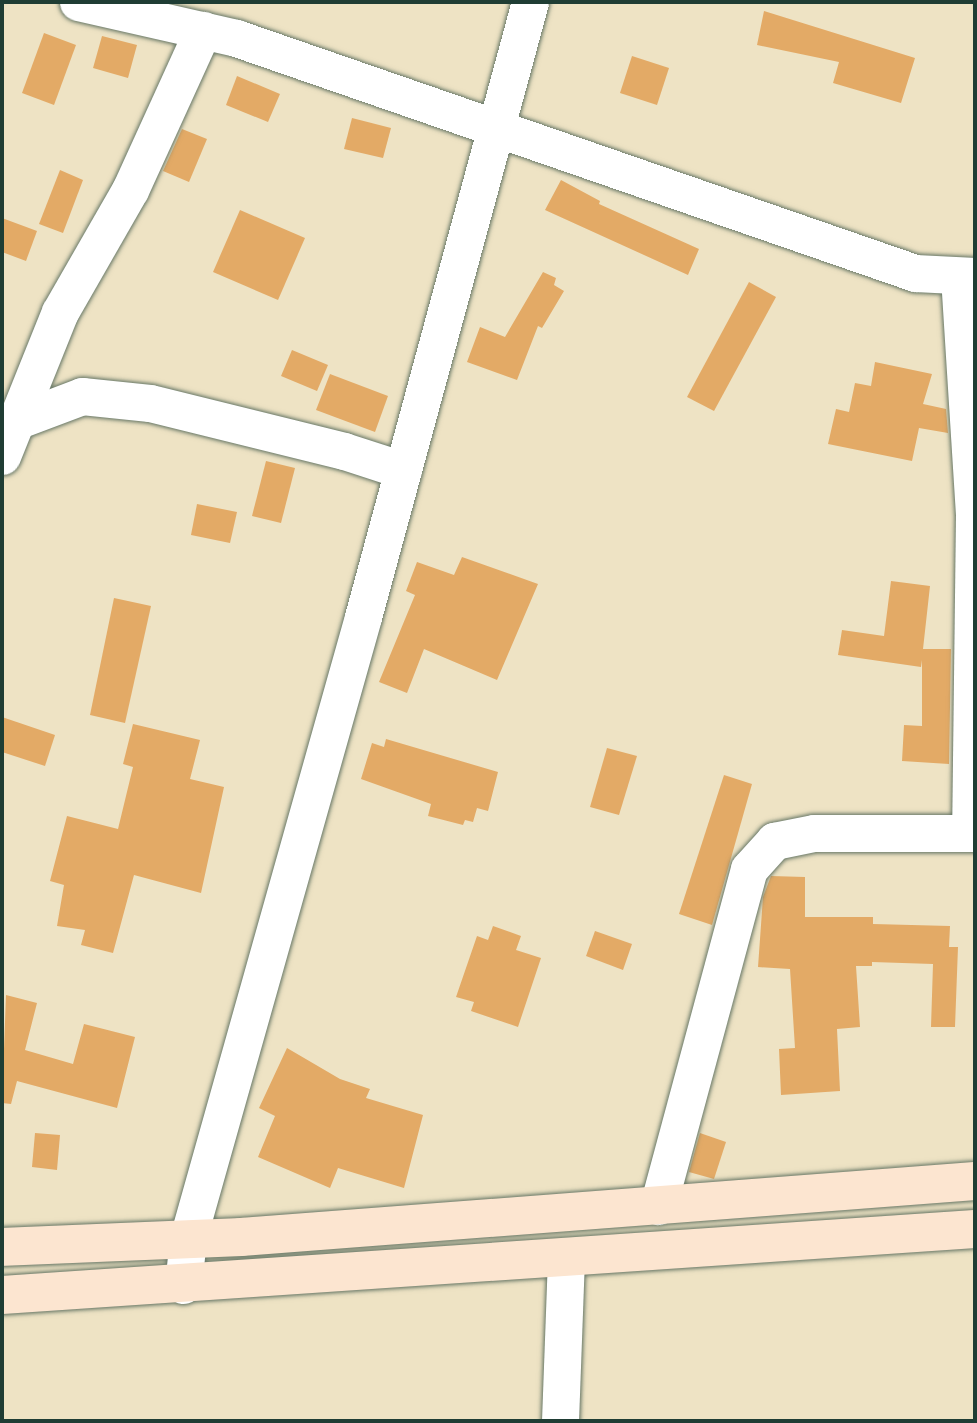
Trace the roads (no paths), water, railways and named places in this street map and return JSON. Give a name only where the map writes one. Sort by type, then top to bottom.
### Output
[{"type":"street","points":[[78,2],[204,30],[495,127],[915,274],[967,276],[974,514],[973,833],[814,833],[774,841],[749,869],[658,1206]]},
{"type":"street","points":[[183,1285],[188,1238],[403,470],[530,2]]},
{"type":"street","points":[[2,456],[60,312],[130,190],[204,30]]},
{"type":"street","points":[[16,421],[82,396],[150,402],[403,470]]},
{"type":"street","points":[[2,1247],[188,1238],[975,1181]]},
{"type":"street","points":[[2,1294],[183,1285],[975,1229]]},
{"type":"street","points":[[560,1421],[566,1256]]}]
